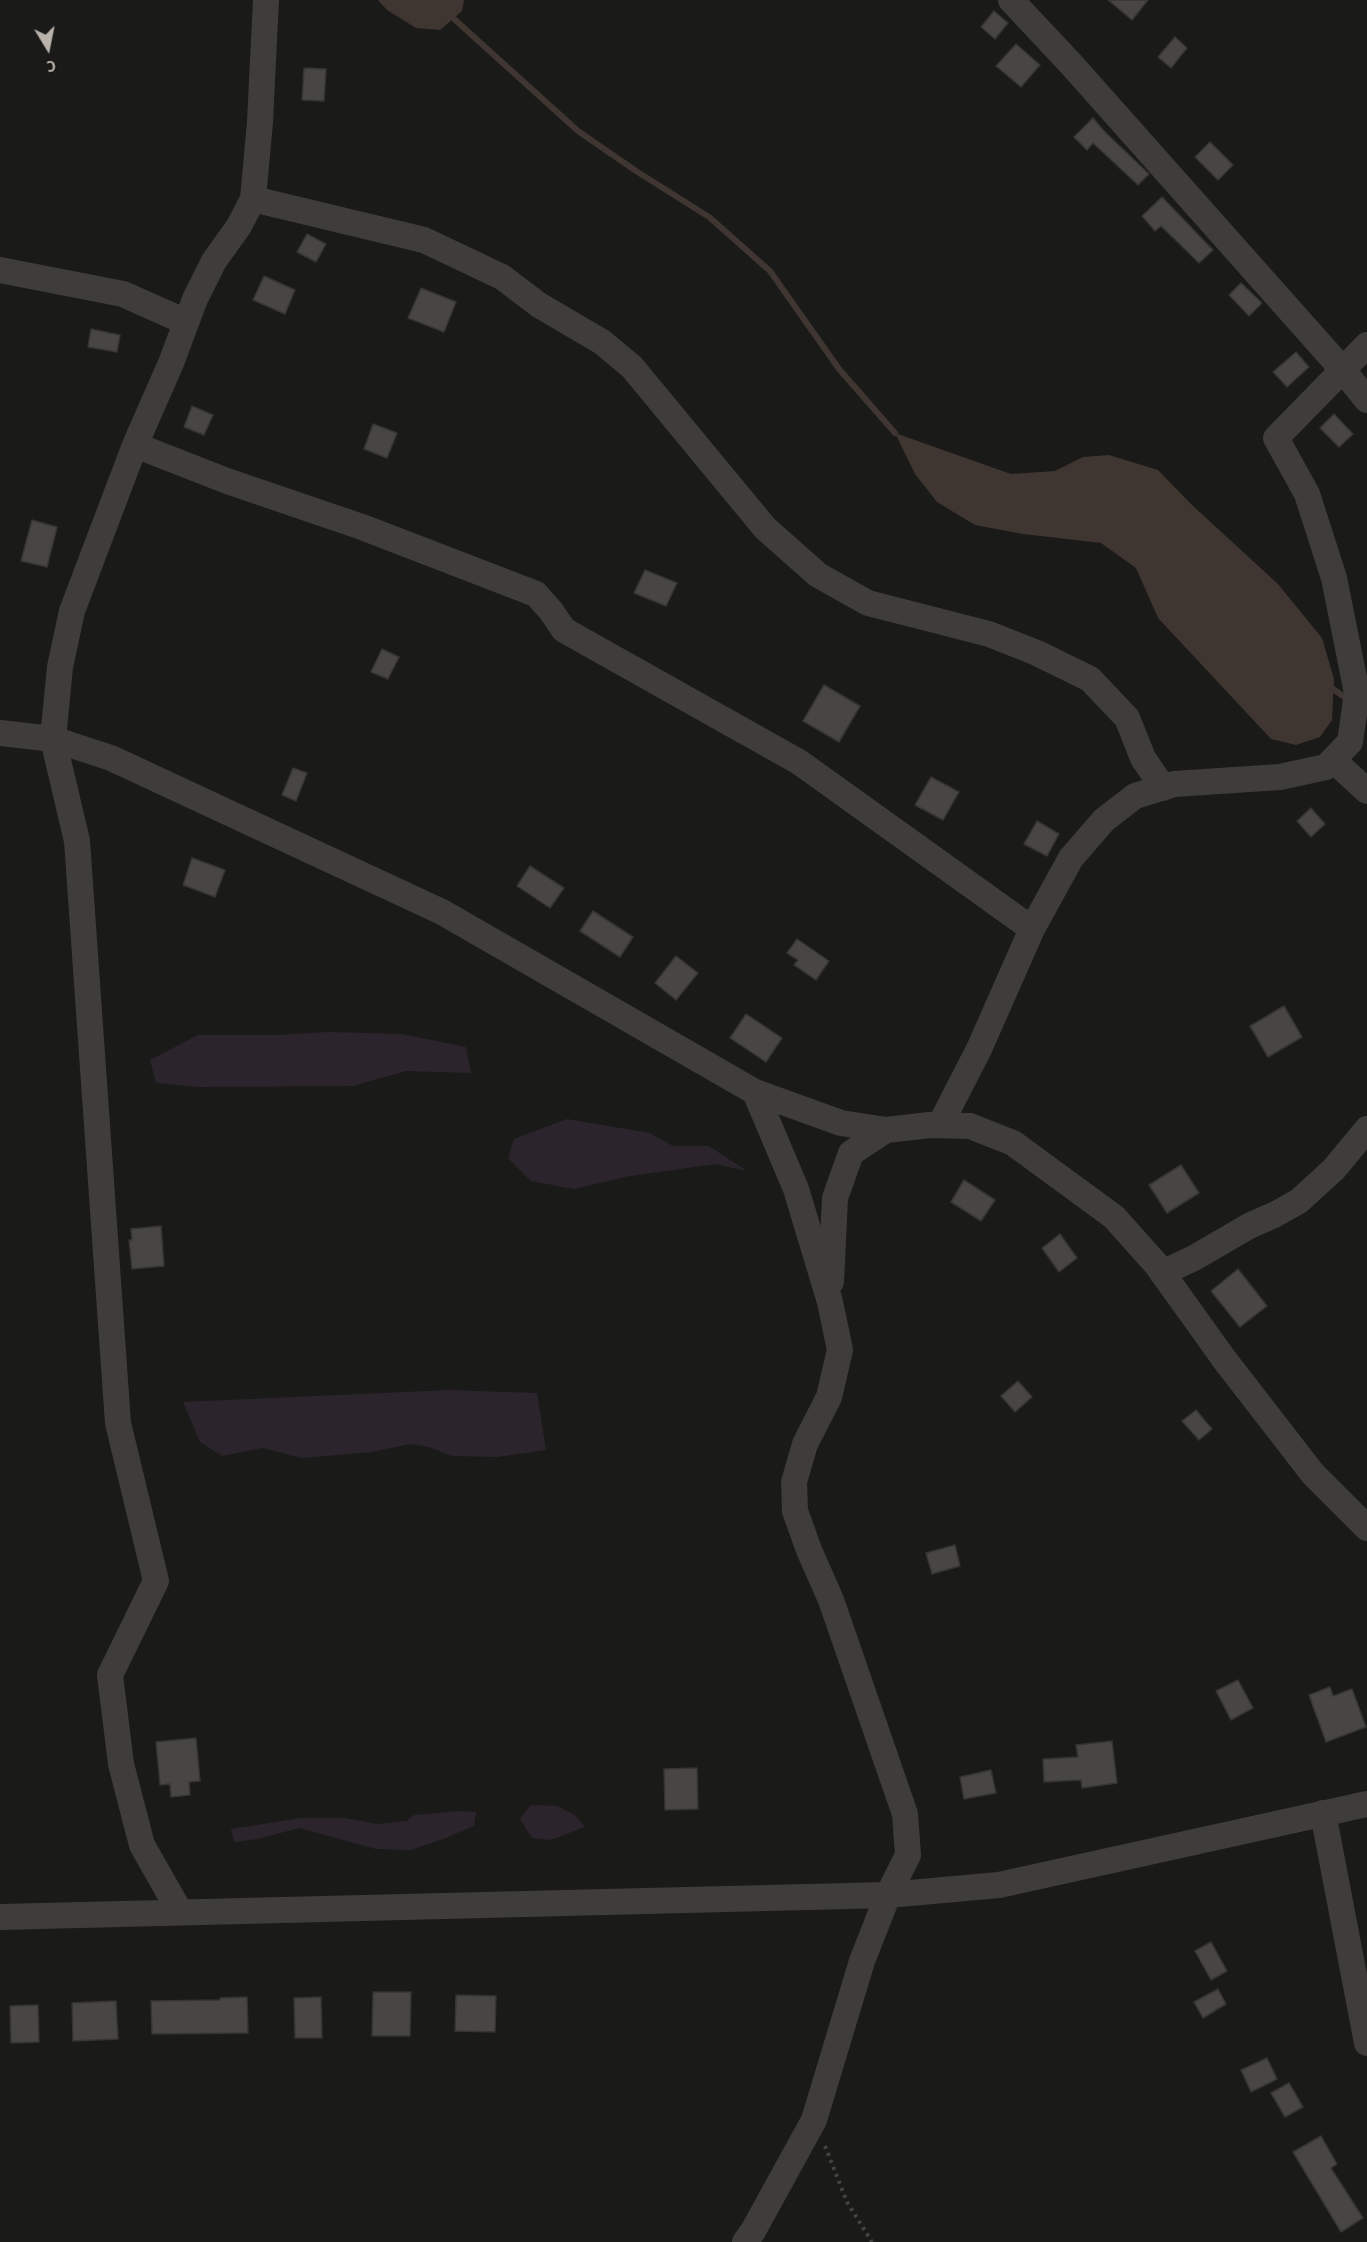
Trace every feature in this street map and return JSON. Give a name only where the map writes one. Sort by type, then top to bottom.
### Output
[{"type":"street","points":[[180,1912],[142,1845],[121,1764],[110,1675],[156,1581],[118,1423],[77,840],[53,739],[60,667],[72,610],[186,322],[214,261],[239,226],[253,200],[261,122],[266,0]]},
{"type":"street","points":[[1011,0],[1079,73],[1367,400]]},
{"type":"street","points":[[253,200],[424,240],[502,277],[539,305],[602,342],[632,367],[765,528],[818,574],[868,603],[989,633],[1037,652],[1090,679],[1127,718],[1143,758],[1162,788]]},
{"type":"street","points":[[0,270],[123,294],[186,322]]},
{"type":"street","points":[[940,1125],[980,1049],[1032,929],[1071,858],[1104,820],[1135,796],[1174,784],[1280,777],[1326,767],[1350,742],[1357,693],[1334,578],[1307,494],[1276,438],[1367,345]]},
{"type":"street","points":[[135,446],[226,481],[362,527],[536,594],[564,630],[799,762],[1032,929]]},
{"type":"street","points":[[0,733],[53,739],[111,758],[442,912],[755,1092],[841,1123],[886,1130],[940,1125],[970,1126],[1013,1143],[1114,1217],[1162,1273],[1224,1359],[1313,1474],[1367,1528]]},
{"type":"street","points":[[1333,760],[1367,791]]},
{"type":"street","points":[[745,2242],[814,2120],[862,1961],[888,1894],[908,1855],[905,1814],[831,1600],[809,1551],[795,1511],[794,1482],[805,1444],[829,1397],[840,1350],[830,1302],[796,1189],[755,1092]]},
{"type":"street","points":[[1162,1273],[1299,1201],[1334,1169],[1367,1129]]},
{"type":"street","points":[[830,1302],[835,1198],[851,1154],[886,1130]]},
{"type":"street","points":[[0,1917],[888,1894],[999,1885],[1367,1804]]},
{"type":"street","points":[[1323,1813],[1367,2043]]},
{"type":"path","points":[[814,2120],[847,2202],[872,2242]]},
{"type":"shaded area","points":[[378,0],[464,0],[462,11],[440,30],[416,28],[387,10]]},
{"type":"shaded area","points":[[895,433],[1011,474],[1055,471],[1083,457],[1109,455],[1158,470],[1192,505],[1278,584],[1322,638],[1334,679],[1332,720],[1320,737],[1296,745],[1271,739],[1158,618],[1136,568],[1101,543],[1023,534],[975,525],[937,502],[915,474]]},
{"type":"shaded area","points":[[329,1032],[402,1034],[466,1047],[471,1073],[406,1071],[353,1086],[200,1087],[156,1083],[150,1060],[198,1035]]},
{"type":"shaded area","points":[[567,1119],[650,1133],[673,1146],[709,1146],[747,1171],[716,1164],[630,1176],[574,1189],[531,1181],[508,1158],[514,1139]]},
{"type":"shaded area","points":[[449,1390],[537,1393],[546,1450],[497,1457],[452,1456],[429,1447],[410,1444],[372,1452],[302,1458],[263,1448],[222,1456],[200,1442],[183,1402]]},
{"type":"shaded area","points":[[531,1805],[557,1806],[575,1815],[585,1827],[551,1840],[532,1838],[520,1819]]},
{"type":"shaded area","points":[[459,1811],[476,1812],[474,1826],[411,1850],[376,1849],[299,1828],[258,1839],[234,1842],[231,1829],[301,1818],[345,1818],[377,1824],[407,1821],[414,1815]]},
{"type":"building","points":[[1108,0],[1148,0],[1132,20]]},
{"type":"building","points":[[994,11],[1008,23],[995,39],[981,27]]},
{"type":"building","points":[[1175,37],[1187,48],[1171,68],[1158,57]]},
{"type":"building","points":[[1016,44],[1040,65],[1021,87],[996,66]]},
{"type":"building","points":[[304,68],[326,69],[324,101],[302,100]]},
{"type":"building","points":[[1093,118],[1149,174],[1138,185],[1093,143],[1087,150],[1074,137]]},
{"type":"building","points":[[1210,142],[1233,165],[1218,180],[1195,157]]},
{"type":"building","points":[[1162,197],[1213,250],[1199,263],[1161,226],[1155,231],[1142,216]]},
{"type":"building","points":[[307,234],[326,244],[316,262],[297,252]]},
{"type":"building","points":[[264,276],[295,290],[285,314],[253,300]]},
{"type":"building","points":[[1241,283],[1262,303],[1249,316],[1229,295]]},
{"type":"building","points":[[421,288],[456,302],[444,332],[408,318]]},
{"type":"building","points":[[91,329],[120,335],[117,352],[88,347]]},
{"type":"building","points":[[1296,352],[1309,367],[1287,387],[1273,372]]},
{"type":"building","points":[[192,406],[213,415],[204,435],[184,427]]},
{"type":"building","points":[[1334,414],[1353,434],[1339,447],[1320,428]]},
{"type":"building","points":[[373,424],[397,433],[387,458],[364,449]]},
{"type":"building","points":[[32,520],[57,527],[47,567],[21,561]]},
{"type":"building","points":[[645,570],[677,583],[666,606],[634,593]]},
{"type":"building","points":[[382,649],[399,657],[388,679],[371,672]]},
{"type":"building","points":[[824,685],[860,706],[839,742],[803,721]]},
{"type":"building","points":[[293,768],[307,773],[296,801],[282,795]]},
{"type":"building","points":[[931,777],[959,792],[943,820],[915,805]]},
{"type":"building","points":[[1311,808],[1325,824],[1311,837],[1297,821]]},
{"type":"building","points":[[1037,821],[1059,834],[1047,856],[1024,844]]},
{"type":"building","points":[[192,858],[225,870],[215,897],[183,885]]},
{"type":"building","points":[[530,866],[564,888],[550,908],[517,886]]},
{"type":"building","points":[[593,911],[633,937],[620,957],[580,931]]},
{"type":"building","points":[[797,939],[829,961],[816,980],[794,965],[798,960],[787,953]]},
{"type":"building","points":[[676,956],[698,973],[676,1000],[655,983]]},
{"type":"building","points":[[1284,1006],[1302,1037],[1268,1057],[1250,1026]]},
{"type":"building","points":[[746,1014],[782,1038],[766,1062],[730,1038]]},
{"type":"building","points":[[1181,1165],[1199,1193],[1167,1213],[1149,1185]]},
{"type":"building","points":[[964,1180],[995,1200],[981,1221],[951,1202]]},
{"type":"building","points":[[161,1226],[164,1266],[132,1269],[129,1240],[132,1240],[131,1229]]},
{"type":"building","points":[[1060,1234],[1077,1258],[1059,1272],[1042,1248]]},
{"type":"building","points":[[1238,1269],[1267,1306],[1240,1327],[1211,1291]]},
{"type":"building","points":[[1018,1381],[1032,1397],[1015,1412],[1001,1396]]},
{"type":"building","points":[[1196,1410],[1212,1429],[1199,1440],[1182,1421]]},
{"type":"building","points":[[955,1545],[960,1566],[932,1574],[926,1553]]},
{"type":"building","points":[[1238,1680],[1253,1708],[1231,1720],[1216,1691]]},
{"type":"building","points":[[1330,1687],[1333,1696],[1352,1689],[1366,1727],[1326,1742],[1309,1695]]},
{"type":"building","points":[[196,1738],[200,1781],[189,1782],[190,1795],[171,1797],[170,1784],[160,1785],[156,1742]]},
{"type":"building","points":[[1112,1741],[1117,1783],[1082,1788],[1081,1780],[1044,1782],[1043,1759],[1078,1757],[1076,1745]]},
{"type":"building","points":[[697,1768],[698,1809],[665,1810],[664,1769]]},
{"type":"building","points":[[991,1770],[996,1793],[964,1799],[960,1777]]},
{"type":"building","points":[[1211,1942],[1227,1971],[1211,1980],[1195,1951]]},
{"type":"building","points":[[1218,1989],[1226,2004],[1203,2018],[1194,2002]]},
{"type":"building","points":[[373,1992],[411,1992],[410,2036],[372,2036]]},
{"type":"building","points":[[456,1995],[496,1996],[495,2032],[455,2031]]},
{"type":"building","points":[[247,1997],[248,2033],[152,2034],[151,2001],[220,2000],[220,1998]]},
{"type":"building","points":[[321,1997],[322,2038],[295,2038],[294,1998]]},
{"type":"building","points":[[116,2001],[118,2039],[73,2041],[72,2003]]},
{"type":"building","points":[[38,2005],[39,2042],[11,2043],[10,2006]]},
{"type":"building","points":[[1267,2058],[1277,2079],[1251,2092],[1241,2070]]},
{"type":"building","points":[[1289,2083],[1303,2107],[1285,2117],[1271,2093]]},
{"type":"building","points":[[1321,2136],[1337,2164],[1331,2168],[1363,2218],[1341,2232],[1293,2152]]},
{"type":"waterway","points":[[453,18],[578,131],[709,217],[770,271],[839,369],[895,433]]},
{"type":"waterway","points":[[1333,689],[1350,701]]}]
